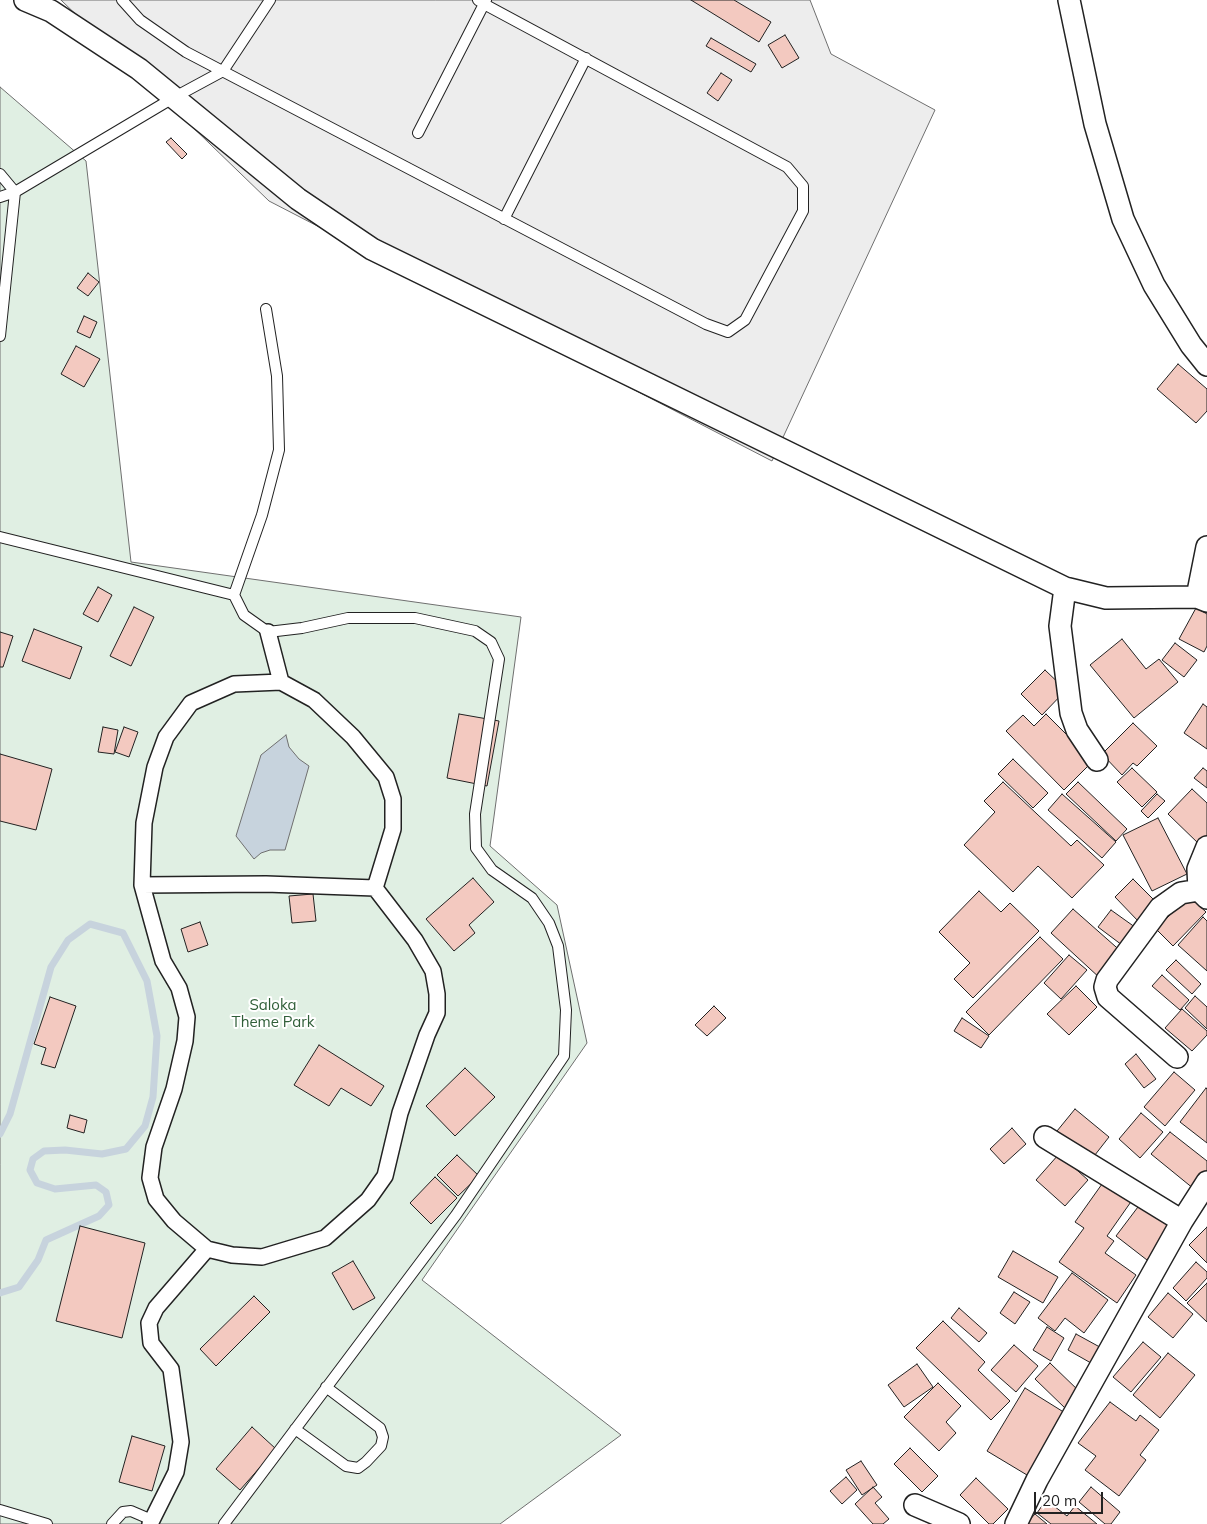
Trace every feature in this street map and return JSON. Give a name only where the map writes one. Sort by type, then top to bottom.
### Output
[{"type":"street","points":[[25,0],[51,11],[139,69],[298,199],[372,249],[1065,588],[1106,598],[1202,599],[1207,547]]},
{"type":"street","points":[[1069,0],[1095,124],[1123,219],[1154,285],[1190,345],[1207,365]]},
{"type":"street","points":[[1065,588],[1060,626],[1071,714],[1078,730],[1097,760]]},
{"type":"street","points":[[268,632],[281,682]]},
{"type":"street","points":[[281,682],[314,700],[353,737],[386,777],[393,799],[393,829],[375,888],[415,940],[433,971],[437,994],[436,1013],[400,1113],[385,1176],[368,1200],[325,1238],[262,1257],[232,1255],[207,1249],[174,1222],[156,1199],[150,1178],[154,1146],[174,1089],[183,1050],[187,1018],[179,988],[163,961],[142,885],[144,823],[155,767],[166,737],[191,704],[234,684],[281,682]]},
{"type":"street","points":[[1177,1057],[1108,997],[1105,988],[1106,980],[1160,908],[1181,893],[1203,894],[1198,869],[1207,846]]},
{"type":"street","points":[[142,885],[266,884],[375,888]]},
{"type":"street","points":[[1045,1137],[1182,1221]]},
{"type":"street","points":[[1016,1524],[1037,1480],[1182,1221],[1207,1182]]},
{"type":"street","points":[[151,1522],[176,1472],[181,1442],[171,1370],[150,1343],[149,1323],[156,1308],[207,1249]]},
{"type":"street","points":[[915,1505],[959,1524]]},
{"type":"lane","points":[[122,0],[140,20],[186,52],[706,324],[728,332],[745,320],[803,211],[804,186],[787,167],[483,1],[418,133]]},
{"type":"lane","points":[[0,198],[15,192],[173,98],[223,72],[270,0]]},
{"type":"lane","points":[[504,218],[586,58]]},
{"type":"lane","points":[[0,174],[15,192],[0,336]]},
{"type":"lane","points":[[224,1524],[456,1215],[564,1056],[566,1010],[558,946],[550,924],[532,898],[492,870],[476,848],[475,814],[499,659],[491,642],[475,631],[416,618],[348,618],[268,632],[244,615],[234,596],[262,515],[279,450],[277,376],[266,309]]},
{"type":"lane","points":[[0,537],[234,596]]},
{"type":"lane","points":[[295,1429],[346,1466],[358,1468],[381,1446],[383,1437],[380,1428],[326,1387]]},
{"type":"lane","points":[[0,1510],[48,1524]]},
{"type":"lane","points":[[112,1524],[123,1512],[131,1512],[151,1522]]},
{"type":"green space","name":"Saloka Theme Park","points":[[0,87],[86,161],[131,562],[521,617],[490,846],[557,905],[587,1043],[422,1280],[621,1435],[500,1524],[0,1524]]},
{"type":"shaded area","points":[[61,0],[810,0],[831,54],[935,110],[772,461],[269,201]]},
{"type":"shaded area","points":[[286,735],[289,747],[299,759],[309,766],[285,850],[270,850],[261,853],[254,859],[236,836],[261,755]]},
{"type":"building","points":[[691,0],[734,0],[771,22],[759,42]]},
{"type":"building","points":[[785,35],[799,58],[782,68],[768,45]]},
{"type":"building","points":[[711,38],[756,64],[751,72],[706,46]]},
{"type":"building","points":[[721,73],[732,80],[718,101],[707,93]]},
{"type":"building","points":[[171,138],[187,154],[182,159],[166,142]]},
{"type":"building","points":[[88,273],[99,282],[88,296],[77,288]]},
{"type":"building","points":[[84,316],[97,322],[90,338],[77,332]]},
{"type":"building","points":[[76,346],[100,359],[84,387],[61,374]]},
{"type":"building","points":[[1178,364],[1207,389],[1207,411],[1196,423],[1157,389]]},
{"type":"building","points":[[98,587],[112,595],[98,622],[83,614]]},
{"type":"building","points":[[134,607],[154,617],[131,666],[110,656]]},
{"type":"building","points":[[1196,608],[1207,614],[1207,646],[1204,652],[1179,639]]},
{"type":"building","points":[[34,629],[82,647],[70,679],[22,661]]},
{"type":"building","points":[[0,632],[13,636],[3,667],[0,667]]},
{"type":"building","points":[[1122,639],[1146,669],[1159,659],[1178,682],[1134,718],[1090,665]]},
{"type":"building","points":[[1175,643],[1197,660],[1184,677],[1162,660]]},
{"type":"building","points":[[1045,670],[1066,690],[1042,715],[1021,694]]},
{"type":"building","points":[[1203,704],[1207,707],[1207,749],[1184,733]]},
{"type":"building","points":[[459,714],[499,721],[487,786],[447,778]]},
{"type":"building","points":[[1046,714],[1093,761],[1064,790],[1006,731],[1023,715],[1034,726]]},
{"type":"building","points":[[1133,723],[1157,746],[1137,766],[1133,763],[1122,775],[1102,754]]},
{"type":"building","points":[[103,727],[118,730],[114,754],[98,752]]},
{"type":"building","points":[[124,727],[138,732],[129,757],[115,752]]},
{"type":"building","points":[[0,754],[52,769],[36,830],[0,821]]},
{"type":"building","points":[[1013,759],[1048,793],[1033,808],[998,774]]},
{"type":"building","points":[[1132,768],[1157,792],[1142,807],[1117,782]]},
{"type":"building","points":[[1203,768],[1207,771],[1207,788],[1194,778]]},
{"type":"building","points":[[1003,782],[1071,846],[1077,840],[1104,865],[1072,898],[1038,866],[1013,892],[964,845],[995,812],[984,801]]},
{"type":"building","points":[[1078,782],[1127,829],[1116,841],[1066,794]]},
{"type":"building","points":[[1192,789],[1207,803],[1207,838],[1200,845],[1168,814]]},
{"type":"building","points":[[1062,794],[1116,842],[1102,858],[1048,810]]},
{"type":"building","points":[[1157,794],[1165,801],[1148,818],[1141,811]]},
{"type":"building","points":[[1158,818],[1187,874],[1152,891],[1123,835]]},
{"type":"building","points":[[473,878],[494,902],[469,925],[475,933],[454,951],[426,919]]},
{"type":"building","points":[[1133,879],[1158,904],[1139,922],[1115,897]]},
{"type":"building","points":[[979,891],[1001,912],[1010,903],[1039,931],[973,998],[954,979],[970,963],[939,932]]},
{"type":"building","points":[[313,894],[316,921],[292,923],[289,896]]},
{"type":"building","points":[[1189,896],[1206,912],[1173,946],[1156,929]]},
{"type":"building","points":[[1073,909],[1124,954],[1101,979],[1051,933]]},
{"type":"building","points":[[1111,910],[1139,930],[1126,948],[1098,927]]},
{"type":"building","points":[[1203,917],[1207,921],[1207,971],[1178,945]]},
{"type":"building","points":[[200,922],[208,945],[188,952],[181,929]]},
{"type":"building","points":[[1040,937],[1063,959],[989,1035],[966,1012]]},
{"type":"building","points":[[1069,955],[1087,970],[1061,999],[1044,983]]},
{"type":"building","points":[[1176,960],[1201,984],[1192,994],[1166,970]]},
{"type":"building","points":[[1162,975],[1189,1000],[1180,1010],[1152,986]]},
{"type":"building","points":[[1076,986],[1097,1007],[1069,1035],[1047,1014]]},
{"type":"building","points":[[1195,996],[1207,1007],[1207,1029],[1185,1008]]},
{"type":"building","points":[[50,997],[76,1006],[55,1068],[41,1064],[46,1048],[34,1044]]},
{"type":"building","points":[[714,1006],[726,1018],[707,1036],[695,1025]]},
{"type":"building","points":[[1182,1009],[1207,1031],[1207,1035],[1192,1051],[1165,1028]]},
{"type":"building","points":[[962,1018],[989,1036],[981,1048],[954,1031]]},
{"type":"building","points":[[319,1045],[384,1086],[371,1106],[341,1088],[329,1106],[294,1085]]},
{"type":"building","points":[[1136,1054],[1156,1079],[1144,1088],[1125,1064]]},
{"type":"building","points":[[465,1068],[495,1097],[455,1136],[426,1106]]},
{"type":"building","points":[[1174,1072],[1195,1090],[1165,1126],[1144,1107]]},
{"type":"building","points":[[1207,1089],[1207,1143],[1180,1122]]},
{"type":"building","points":[[1075,1109],[1109,1137],[1091,1160],[1057,1131]]},
{"type":"building","points":[[1141,1113],[1163,1132],[1140,1158],[1119,1139]]},
{"type":"building","points":[[70,1115],[87,1120],[84,1133],[67,1128]]},
{"type":"building","points":[[1012,1128],[1026,1144],[1004,1164],[990,1149]]},
{"type":"building","points":[[1170,1132],[1207,1161],[1207,1172],[1194,1189],[1151,1154]]},
{"type":"building","points":[[1059,1154],[1088,1180],[1065,1206],[1036,1180]]},
{"type":"building","points":[[457,1155],[479,1176],[458,1196],[437,1175]]},
{"type":"building","points":[[435,1177],[457,1198],[431,1224],[410,1203]]},
{"type":"building","points":[[1107,1177],[1135,1196],[1107,1236],[1114,1241],[1105,1253],[1136,1275],[1117,1303],[1059,1262],[1084,1228],[1075,1222]]},
{"type":"building","points":[[1141,1203],[1172,1226],[1147,1260],[1116,1236]]},
{"type":"building","points":[[80,1226],[145,1243],[122,1338],[56,1321]]},
{"type":"building","points":[[1207,1227],[1207,1263],[1189,1245]]},
{"type":"building","points":[[1013,1251],[1058,1277],[1043,1303],[998,1277]]},
{"type":"building","points":[[353,1261],[375,1298],[353,1310],[332,1273]]},
{"type":"building","points":[[1196,1262],[1207,1272],[1207,1278],[1186,1301],[1173,1288]]},
{"type":"building","points":[[1072,1273],[1108,1300],[1084,1333],[1065,1318],[1055,1331],[1038,1318]]},
{"type":"building","points":[[1207,1283],[1207,1322],[1187,1303]]},
{"type":"building","points":[[1014,1292],[1030,1302],[1015,1324],[1000,1313]]},
{"type":"building","points":[[1168,1293],[1193,1314],[1173,1338],[1148,1317]]},
{"type":"building","points":[[254,1296],[270,1312],[216,1366],[200,1349]]},
{"type":"building","points":[[959,1308],[987,1333],[979,1342],[951,1318]]},
{"type":"building","points":[[943,1321],[985,1362],[978,1370],[1010,1401],[991,1420],[916,1348]]},
{"type":"building","points":[[1047,1327],[1064,1338],[1051,1361],[1033,1350]]},
{"type":"building","points":[[1076,1334],[1107,1351],[1098,1367],[1068,1350]]},
{"type":"building","points":[[1143,1342],[1161,1357],[1131,1392],[1113,1377]]},
{"type":"building","points":[[1014,1345],[1038,1366],[1016,1392],[991,1370]]},
{"type":"building","points":[[1168,1353],[1195,1375],[1160,1418],[1133,1395]]},
{"type":"building","points":[[1050,1363],[1081,1393],[1066,1409],[1035,1379]]},
{"type":"building","points":[[917,1364],[933,1387],[904,1407],[888,1385]]},
{"type":"building","points":[[938,1383],[961,1406],[946,1422],[956,1433],[939,1451],[904,1417]]},
{"type":"building","points":[[1025,1388],[1070,1416],[1032,1478],[987,1451]]},
{"type":"building","points":[[1110,1402],[1136,1421],[1140,1415],[1159,1430],[1140,1455],[1146,1460],[1119,1496],[1085,1470],[1096,1456],[1078,1443]]},
{"type":"building","points":[[252,1427],[276,1449],[240,1490],[216,1469]]},
{"type":"building","points":[[132,1436],[165,1446],[152,1491],[119,1482]]},
{"type":"building","points":[[910,1448],[938,1476],[922,1492],[894,1464]]},
{"type":"building","points":[[861,1461],[877,1485],[862,1495],[846,1470]]},
{"type":"building","points":[[846,1477],[857,1490],[842,1504],[830,1491]]},
{"type":"building","points":[[976,1478],[1008,1509],[993,1524],[989,1524],[960,1495]]},
{"type":"building","points":[[873,1487],[882,1497],[875,1503],[889,1519],[883,1524],[873,1524],[855,1504]]},
{"type":"building","points":[[1091,1487],[1120,1512],[1111,1524],[1105,1524],[1079,1502]]},
{"type":"building","points":[[1046,1500],[1067,1516],[1075,1506],[1097,1524],[1051,1524],[1037,1513]]},
{"type":"building","points":[[1035,1514],[1047,1524],[1026,1524]]},
{"type":"waterway","points":[[0,1134],[10,1114],[51,967],[68,940],[90,924],[123,933],[147,981],[157,1036],[153,1097],[145,1126],[126,1149],[102,1154],[65,1150],[44,1151],[33,1159],[30,1170],[37,1183],[55,1189],[96,1185],[106,1192],[109,1205],[99,1216],[46,1240],[38,1260],[19,1287],[0,1293]]}]
